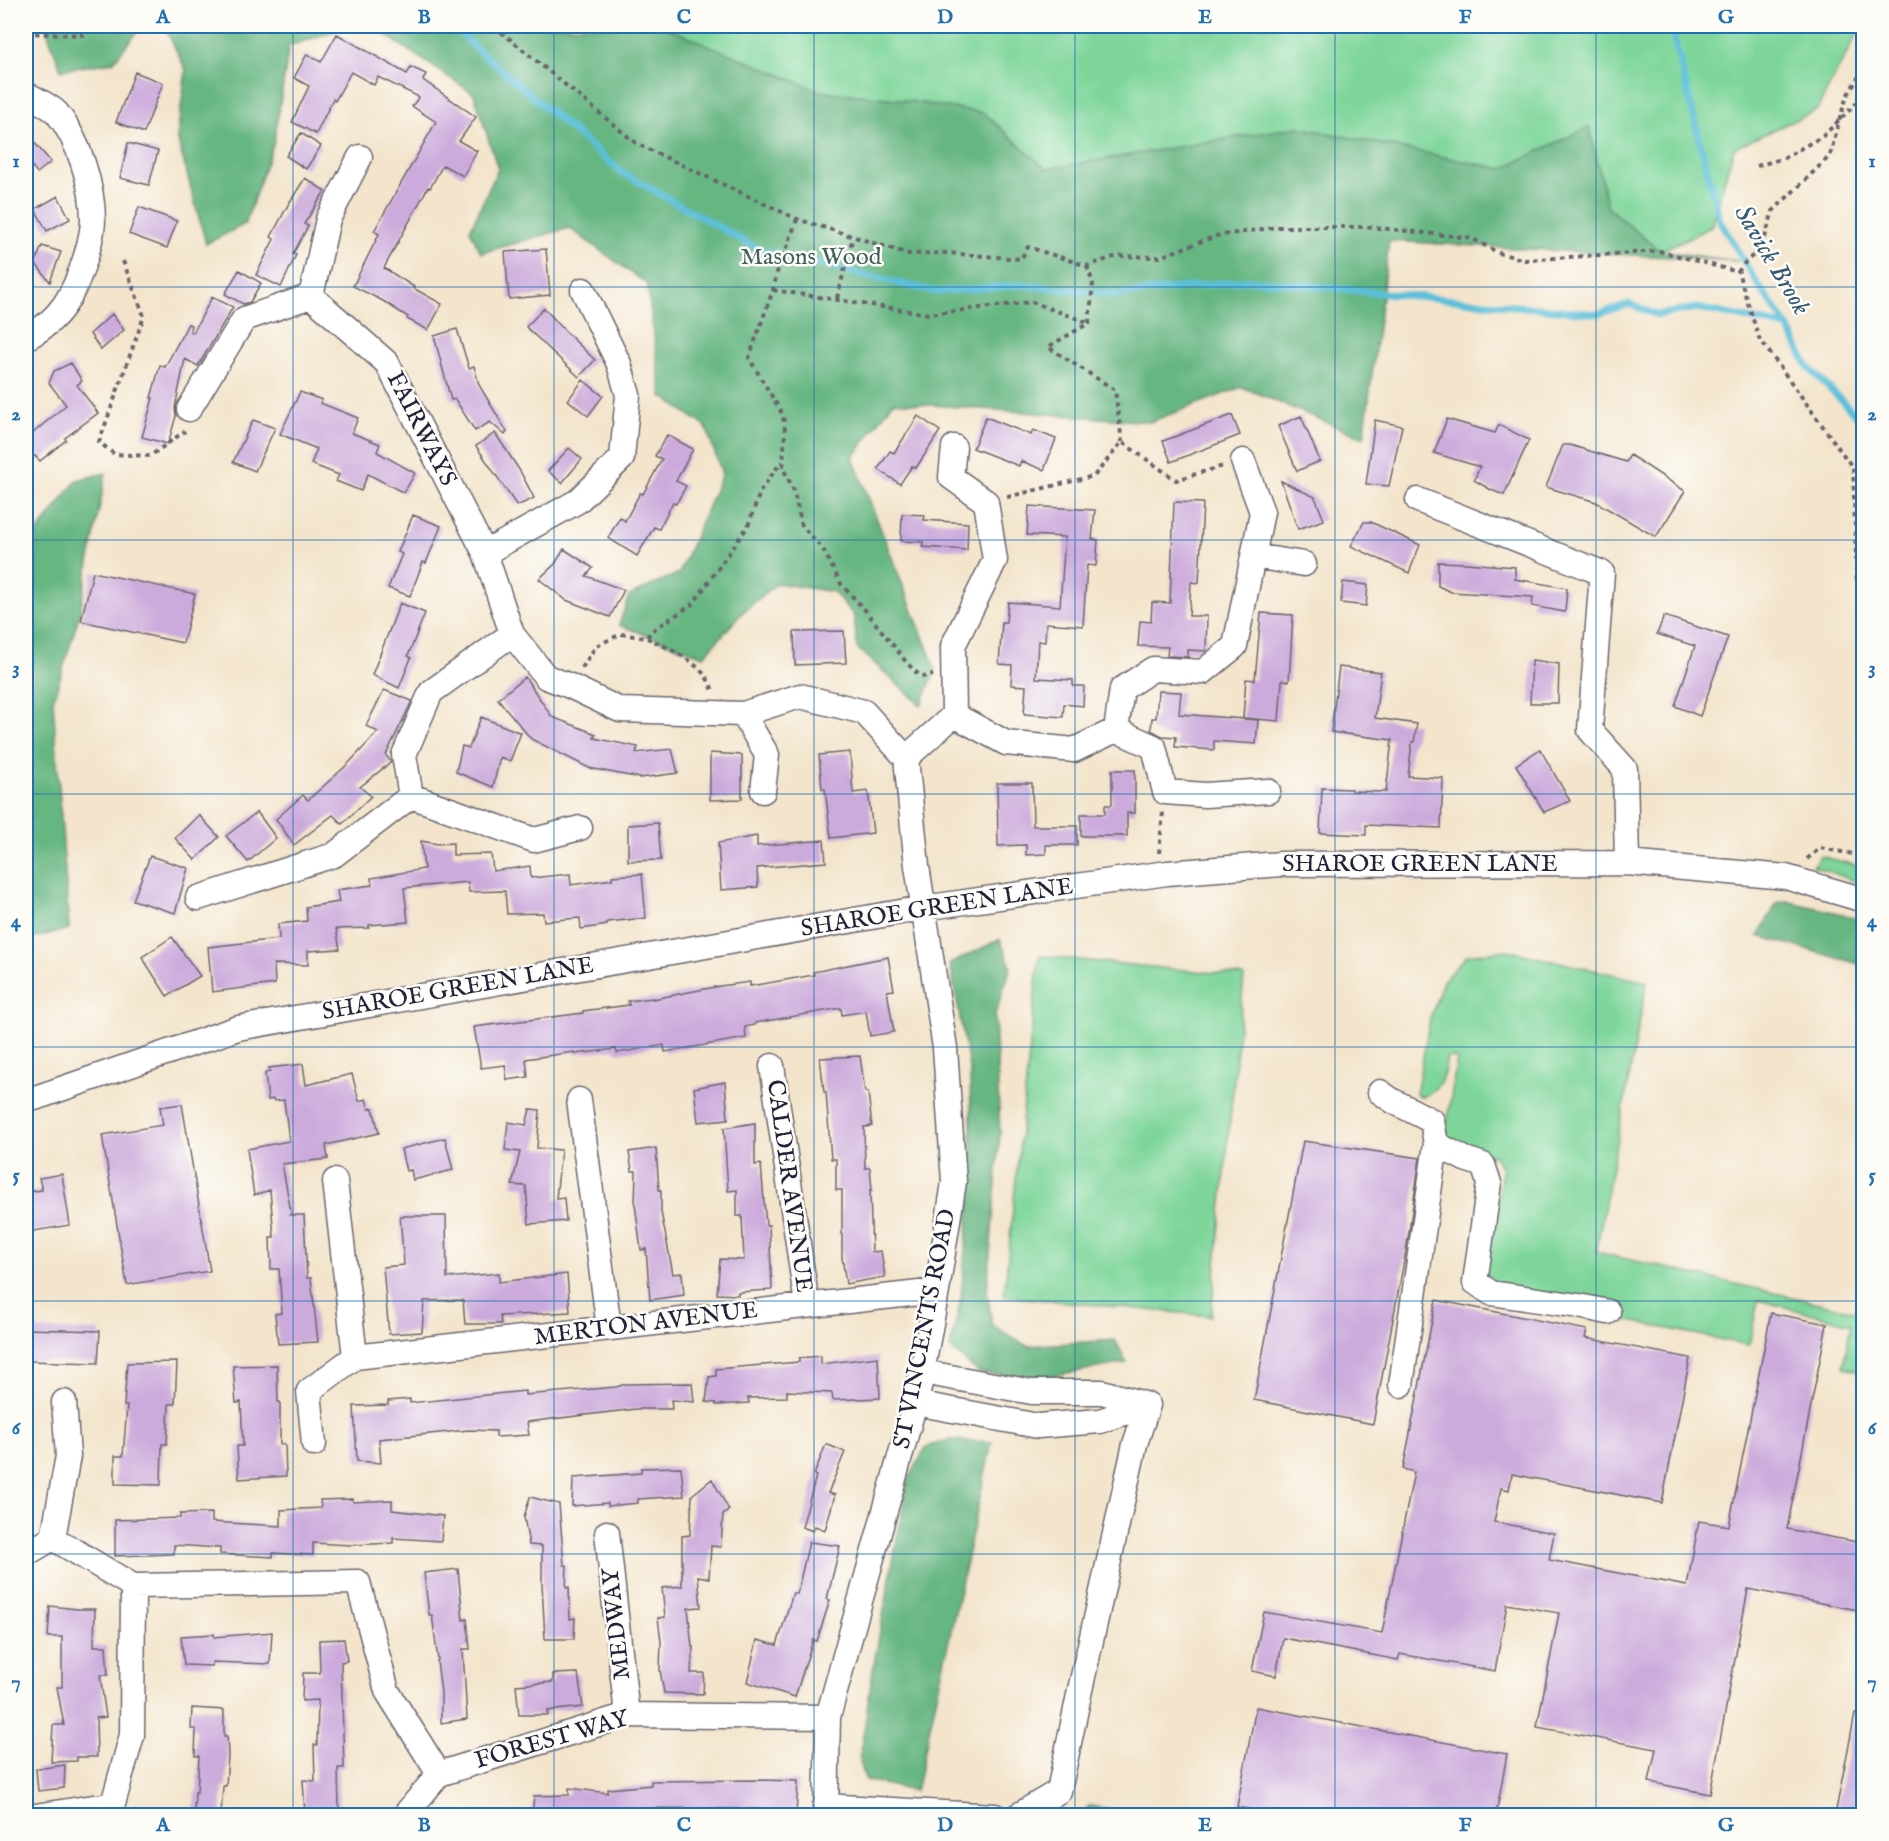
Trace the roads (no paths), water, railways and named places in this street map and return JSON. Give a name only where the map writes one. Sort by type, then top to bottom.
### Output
[{"type":"street","points":[[26,94],[55,111],[70,135],[85,168],[90,189],[93,221],[90,244],[79,280],[70,297],[58,315],[41,330],[26,338]]},
{"type":"street","points":[[188,420],[244,320],[311,296],[328,219],[360,157]]},
{"type":"street","points":[[485,553],[578,501],[622,458],[628,395],[619,364],[583,290]]},
{"type":"street","name":"FAIRWAYS","points":[[311,296],[387,363],[485,553],[512,634],[546,676],[620,710],[744,714],[800,696],[864,712],[906,758]]},
{"type":"street","points":[[923,908],[906,758],[954,715],[953,646],[995,560],[986,502],[951,477],[954,447]]},
{"type":"street","points":[[1116,730],[1122,689],[1153,669],[1203,672],[1235,646],[1262,512],[1243,460]]},
{"type":"street","points":[[1418,500],[1602,573],[1590,730],[1625,769],[1628,863]]},
{"type":"street","points":[[1253,556],[1304,564]]},
{"type":"street","points":[[411,796],[404,755],[431,692],[512,634]]},
{"type":"street","points":[[744,714],[766,755],[763,791]]},
{"type":"street","points":[[954,715],[1006,743],[1074,750],[1116,730],[1154,747],[1165,792],[1205,795],[1268,791]]},
{"type":"street","points":[[411,796],[534,840],[580,828]]},
{"type":"street","points":[[198,898],[334,855],[411,796]]},
{"type":"street","name":"SHAROE GREEN LANE","points":[[26,1097],[35,1098],[238,1028],[923,908],[1156,874],[1281,864],[1628,863],[1786,877],[1863,900]]},
{"type":"street","name":"ST VINCENTS ROAD","points":[[826,1810],[828,1717],[915,1402],[937,1291],[954,1182],[945,1048],[923,908]]},
{"type":"street","name":"CALDER AVENUE","points":[[772,1066],[807,1305]]},
{"type":"street","points":[[1380,1092],[1432,1121],[1436,1144],[1401,1385]]},
{"type":"street","points":[[579,1100],[609,1328]]},
{"type":"street","points":[[1436,1144],[1465,1159],[1483,1165],[1488,1183],[1475,1282],[1491,1293],[1608,1312]]},
{"type":"street","points":[[335,1181],[355,1357]]},
{"type":"street","name":"MERTON AVENUE","points":[[314,1444],[309,1391],[355,1357],[937,1291]]},
{"type":"street","points":[[922,1372],[1032,1392],[1102,1392],[1148,1405]]},
{"type":"street","points":[[26,1554],[53,1538],[68,1456],[64,1402]]},
{"type":"street","points":[[915,1402],[1038,1426],[1100,1421],[1148,1405]]},
{"type":"street","points":[[1017,1815],[1059,1791],[1135,1444],[1148,1405]]},
{"type":"street","name":"MEDWAY","points":[[607,1533],[627,1715]]},
{"type":"street","points":[[53,1538],[133,1586],[358,1582],[387,1691],[439,1774],[404,1815]]},
{"type":"street","points":[[35,1815],[113,1804],[132,1735],[133,1586]]},
{"type":"street","name":"FOREST WAY","points":[[439,1774],[627,1715],[828,1717]]},
{"type":"street","points":[[826,1810],[994,1815]]},
{"type":"waterway","points":[[455,26],[471,44],[621,172],[760,250],[936,292],[1022,285],[1119,295],[1250,280],[1598,314],[1629,304],[1657,315],[1697,308],[1788,327]]},
{"type":"waterway","name":"Savick Brook","points":[[1674,26],[1672,30],[1720,221],[1755,280],[1788,327],[1808,367],[1864,423]]},
{"type":"park label","name":"Masons Wood","points":[[811,257]]}]
